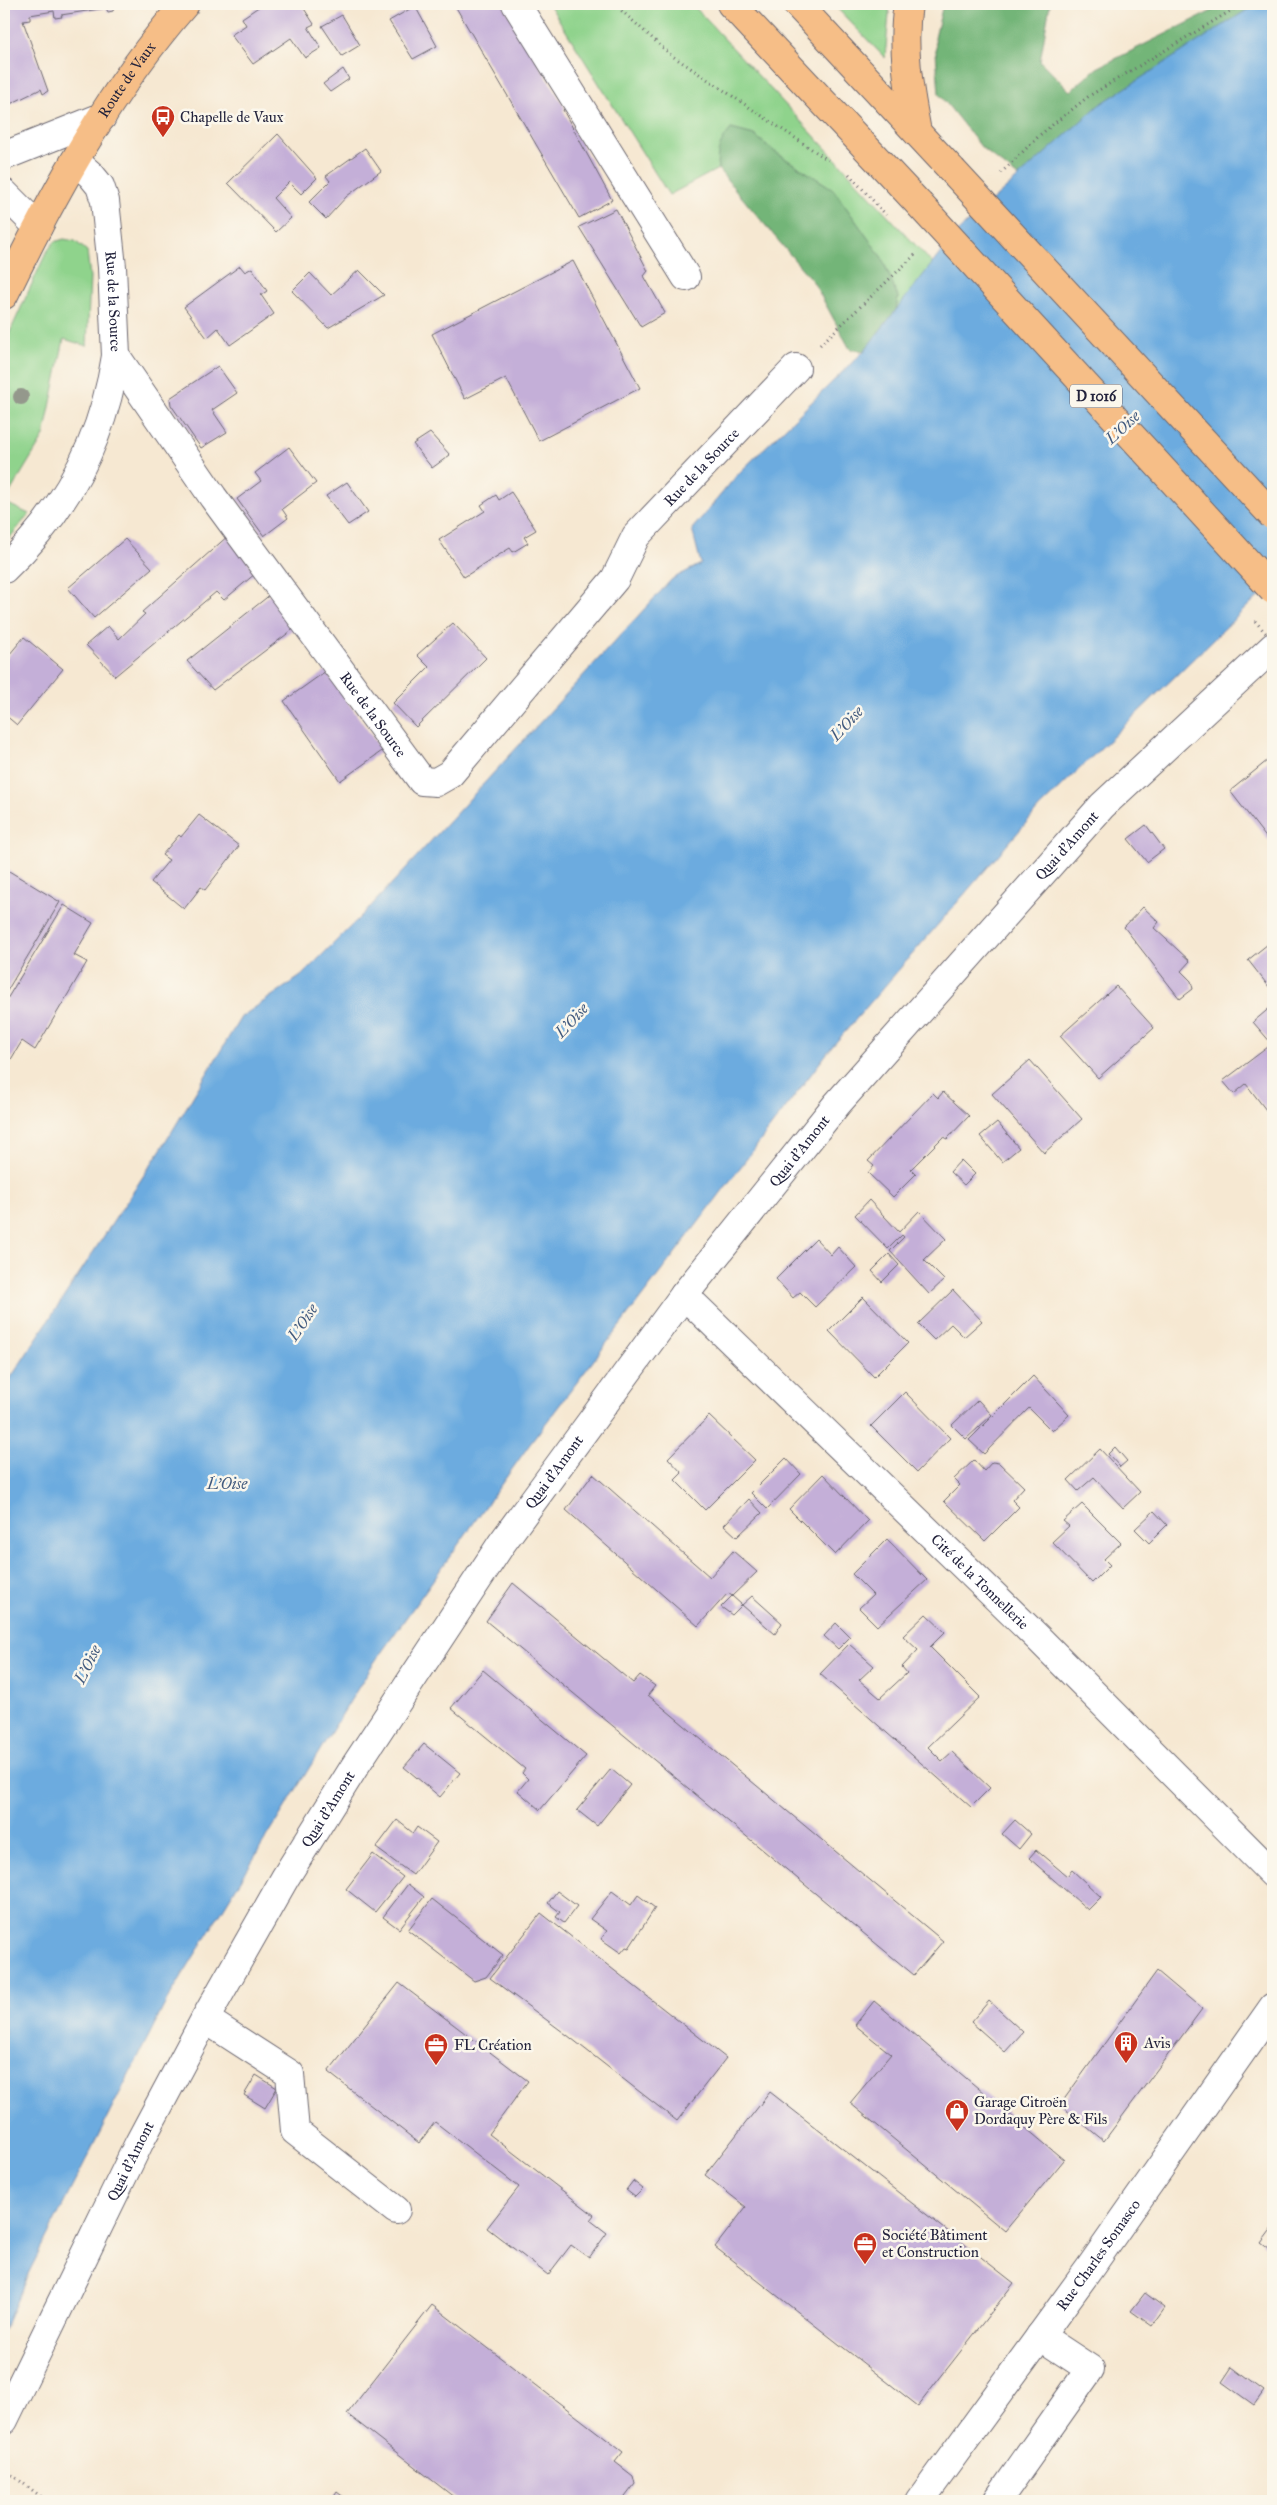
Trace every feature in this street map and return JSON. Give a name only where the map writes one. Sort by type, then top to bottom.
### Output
[{"type":"main road","name":"Route de Vaux","points":[[4,295],[38,228],[102,116],[140,59],[186,4]]},
{"type":"main road","name":"D 1016","points":[[731,4],[919,204],[1273,590]]},
{"type":"main road","name":"D 1016","points":[[797,4],[1273,516]]},
{"type":"main road","points":[[908,4],[904,49],[917,132]]},
{"type":"street","points":[[516,4],[686,277]]},
{"type":"street","points":[[4,156],[102,116]]},
{"type":"street","name":"Rue de la Source","points":[[75,161],[100,186],[106,200],[112,267],[116,356],[213,497],[422,780],[436,782],[450,774],[615,579],[636,536],[796,368]]},
{"type":"street","points":[[4,193],[38,228]]},
{"type":"street","points":[[4,569],[45,526],[74,483],[97,430],[112,382],[116,356]]},
{"type":"street","name":"Quai d'Amont","points":[[4,2420],[139,2143],[204,2019],[285,1878],[476,1580],[684,1295],[837,1104],[1102,806],[1273,647]]},
{"type":"street","name":"Cité de la Tonnellerie","points":[[684,1295],[1038,1638],[1273,1874]]},
{"type":"street","name":"Rue Charles Somasco","points":[[920,2501],[1040,2336],[1273,2007]]},
{"type":"street","points":[[204,2019],[290,2074],[295,2131],[396,2210]]},
{"type":"street","points":[[997,2501],[1090,2369],[1040,2336]]},
{"type":"path","points":[[614,4],[671,55],[833,163]]},
{"type":"path","points":[[1041,134],[1089,96],[1242,4]]},
{"type":"path","points":[[841,168],[850,174]]},
{"type":"path","points":[[4,2469],[47,2501]]},
{"type":"green space","points":[[549,4],[692,4],[947,279],[896,310],[898,297],[882,258],[833,189],[775,152],[754,135],[731,129],[717,162],[718,169],[669,195]]},
{"type":"green space","points":[[833,4],[890,4],[885,58]]},
{"type":"green space","points":[[943,4],[1050,4],[1040,61],[1070,91],[1097,68],[1226,4],[1273,4],[1039,184],[1018,177],[982,148],[939,94],[935,38]]},
{"type":"green space","points":[[731,129],[754,135],[775,152],[833,189],[882,258],[898,297],[896,310],[864,351],[850,349],[814,283],[718,169],[720,147]]},
{"type":"green space","points":[[64,239],[75,241],[87,251],[90,277],[87,346],[64,339],[44,436],[4,502],[4,345],[46,253],[54,242]]},
{"type":"green space","points":[[4,502],[29,514],[4,545]]},
{"type":"water","points":[[1260,4],[1273,4],[1273,586],[1251,603],[1039,808],[831,1048],[530,1444],[371,1667],[166,2002],[29,2272],[4,2330],[4,1388],[165,1143],[241,1017],[301,976],[372,905],[672,579],[701,564],[692,529],[738,474],[864,351],[956,233],[1099,105],[1247,10]]},
{"type":"building","points":[[4,4],[115,4],[113,11],[108,12],[106,8],[61,15],[62,17],[55,18],[54,11],[30,15],[30,20],[23,21],[48,91],[43,94],[41,89],[4,107],[4,71],[7,69],[4,58]]},
{"type":"building","points":[[263,4],[301,4],[314,24],[308,27],[321,48],[305,58],[291,38],[253,64],[231,35],[246,25],[242,18]]},
{"type":"building","points":[[454,4],[503,4],[565,108],[563,110],[612,200],[579,218]]},
{"type":"building","points":[[415,6],[437,46],[413,59],[389,21]]},
{"type":"building","points":[[342,15],[360,45],[342,56],[322,26]]},
{"type":"building","points":[[343,69],[349,79],[330,92],[323,84]]},
{"type":"building","points":[[278,134],[317,178],[301,194],[289,182],[273,198],[291,218],[276,232],[228,183]]},
{"type":"building","points":[[365,148],[381,171],[347,196],[326,219],[309,202],[330,181],[326,176]]},
{"type":"building","points":[[616,209],[648,271],[644,276],[665,313],[641,327],[579,227]]},
{"type":"building","points":[[573,261],[640,388],[539,441],[506,378],[465,399],[432,334]]},
{"type":"building","points":[[240,266],[245,272],[252,268],[267,291],[261,295],[274,314],[230,345],[218,328],[207,338],[184,307]]},
{"type":"building","points":[[359,270],[384,295],[328,328],[292,291],[310,273],[331,295]]},
{"type":"building","points":[[218,366],[237,393],[212,410],[227,432],[201,448],[171,405],[170,398]]},
{"type":"building","points":[[430,433],[450,455],[432,468],[413,444]]},
{"type":"building","points":[[289,447],[316,483],[282,509],[288,518],[264,536],[237,499],[261,481],[255,473]]},
{"type":"building","points":[[347,482],[368,512],[348,525],[326,496]]},
{"type":"building","points":[[511,492],[536,530],[524,537],[528,543],[513,552],[510,548],[464,577],[439,540],[485,511],[481,505],[496,495],[499,500]]},
{"type":"building","points":[[229,535],[256,573],[224,600],[216,592],[115,676],[86,645],[108,626],[119,639],[145,614],[142,612]]},
{"type":"building","points":[[125,539],[152,568],[94,618],[68,588]]},
{"type":"building","points":[[271,594],[295,628],[213,690],[187,661]]},
{"type":"building","points":[[453,623],[486,658],[416,727],[393,703],[429,667],[417,655]]},
{"type":"building","points":[[24,637],[63,669],[17,725],[4,714],[4,661]]},
{"type":"building","points":[[326,671],[382,751],[340,781],[284,701]]},
{"type":"building","points":[[1273,756],[1273,836],[1268,840],[1230,791]]},
{"type":"building","points":[[199,815],[239,846],[205,890],[201,887],[184,909],[151,882],[169,860],[162,855],[179,835],[181,837]]},
{"type":"building","points":[[1146,825],[1164,849],[1147,862],[1128,839]]},
{"type":"building","points":[[4,868],[60,902],[4,996]]},
{"type":"building","points":[[64,905],[93,923],[74,955],[87,962],[35,1050],[22,1041],[4,1071],[4,1004]]},
{"type":"building","points":[[1143,907],[1159,922],[1154,928],[1190,961],[1181,971],[1191,981],[1193,989],[1180,999],[1124,927]]},
{"type":"building","points":[[1273,940],[1273,992],[1248,960]]},
{"type":"building","points":[[1116,986],[1154,1028],[1098,1078],[1060,1036]]},
{"type":"building","points":[[1272,1006],[1273,1119],[1246,1084],[1234,1094],[1223,1081],[1272,1044],[1253,1022]]},
{"type":"building","points":[[1030,1060],[1082,1119],[1044,1153],[992,1094]]},
{"type":"building","points":[[943,1092],[969,1116],[947,1139],[943,1137],[911,1169],[916,1174],[893,1197],[868,1173],[874,1166],[868,1161],[933,1093],[938,1098]]},
{"type":"building","points":[[997,1122],[1019,1148],[1002,1162],[980,1136]]},
{"type":"building","points":[[961,1160],[975,1174],[964,1185],[950,1172]]},
{"type":"building","points":[[869,1200],[899,1232],[919,1211],[946,1239],[924,1260],[944,1280],[929,1294],[890,1251],[904,1237],[902,1235],[888,1249],[855,1215]]},
{"type":"building","points":[[816,1239],[831,1255],[838,1247],[856,1267],[815,1307],[800,1292],[793,1298],[776,1279]]},
{"type":"building","points":[[889,1254],[899,1265],[882,1282],[872,1271]]},
{"type":"building","points":[[953,1290],[982,1321],[964,1337],[951,1324],[934,1340],[918,1324]]},
{"type":"building","points":[[863,1297],[908,1343],[874,1377],[829,1331]]},
{"type":"building","points":[[1033,1376],[1069,1415],[1052,1431],[1029,1408],[984,1454],[969,1440]]},
{"type":"building","points":[[905,1392],[950,1438],[917,1472],[871,1426]]},
{"type":"building","points":[[978,1400],[992,1415],[966,1439],[952,1425]]},
{"type":"building","points":[[709,1416],[755,1460],[705,1510],[675,1480],[682,1473],[668,1458]]},
{"type":"building","points":[[1115,1447],[1127,1461],[1120,1467],[1108,1454]]},
{"type":"building","points":[[1100,1449],[1140,1492],[1123,1508],[1094,1477],[1078,1491],[1068,1480]]},
{"type":"building","points":[[786,1458],[801,1474],[767,1509],[751,1493]]},
{"type":"building","points":[[974,1460],[984,1471],[992,1462],[999,1463],[1024,1487],[1012,1500],[1019,1507],[985,1541],[944,1501],[960,1485],[954,1479]]},
{"type":"building","points":[[593,1474],[710,1577],[733,1551],[757,1572],[732,1596],[728,1593],[698,1626],[566,1510]]},
{"type":"building","points":[[823,1474],[868,1521],[835,1555],[789,1509]]},
{"type":"building","points":[[749,1499],[762,1513],[737,1537],[724,1525]]},
{"type":"building","points":[[1082,1504],[1121,1543],[1104,1559],[1110,1565],[1092,1583],[1052,1542],[1069,1526],[1063,1521]]},
{"type":"building","points":[[1154,1511],[1167,1525],[1149,1543],[1135,1529]]},
{"type":"building","points":[[887,1539],[927,1580],[877,1626],[859,1608],[873,1595],[852,1574]]},
{"type":"building","points":[[513,1583],[633,1683],[640,1675],[655,1686],[648,1695],[943,1941],[914,1975],[486,1621]]},
{"type":"building","points":[[732,1596],[742,1605],[732,1615],[721,1607]]},
{"type":"building","points":[[752,1596],[782,1623],[775,1634],[742,1605]]},
{"type":"building","points":[[926,1614],[945,1632],[930,1647],[980,1697],[928,1747],[942,1761],[952,1752],[990,1788],[971,1807],[820,1674],[849,1644],[874,1666],[859,1680],[880,1698],[907,1673],[902,1667],[918,1650],[903,1636]]},
{"type":"building","points":[[836,1623],[850,1637],[838,1649],[824,1636]]},
{"type":"building","points":[[483,1670],[586,1756],[540,1810],[518,1791],[528,1779],[522,1773],[525,1769],[451,1708]]},
{"type":"building","points":[[424,1744],[460,1773],[440,1797],[404,1767]]},
{"type":"building","points":[[611,1769],[630,1785],[597,1826],[577,1810]]},
{"type":"building","points":[[397,1820],[413,1833],[417,1827],[437,1842],[413,1875],[376,1848]]},
{"type":"building","points":[[1015,1820],[1031,1834],[1019,1849],[1002,1834]]},
{"type":"building","points":[[1036,1850],[1067,1876],[1072,1870],[1101,1897],[1088,1910],[1029,1858]]},
{"type":"building","points":[[373,1854],[403,1877],[375,1912],[346,1889]]},
{"type":"building","points":[[408,1884],[424,1897],[399,1929],[383,1917]]},
{"type":"building","points":[[557,1891],[577,1906],[564,1923],[556,1917],[560,1912],[548,1903]]},
{"type":"building","points":[[612,1891],[631,1905],[638,1895],[655,1908],[629,1948],[626,1947],[621,1953],[601,1939],[607,1931],[590,1919]]},
{"type":"building","points":[[432,1899],[503,1955],[486,1977],[474,1981],[408,1930]]},
{"type":"building","points":[[541,1913],[726,2058],[677,2121],[490,1978]]},
{"type":"building","name":"Avis","points":[[1157,1971],[1202,2009],[1104,2141],[1060,2105]]},
{"type":"building","points":[[399,1983],[528,2081],[489,2134],[594,2215],[590,2220],[607,2233],[589,2258],[571,2245],[548,2275],[487,2228],[519,2187],[435,2122],[419,2143],[328,2072]]},
{"type":"building","name":"Garage Citroën Dordaquy Père & Fils","points":[[874,2001],[1064,2160],[1005,2231],[850,2103],[891,2054],[855,2025]]},
{"type":"building","points":[[989,2001],[1023,2032],[1005,2052],[971,2022]]},
{"type":"building","points":[[256,2075],[277,2088],[265,2108],[244,2095]]},
{"type":"building","name":"Société Bâtiment et Construction","points":[[770,2092],[1014,2283],[918,2406],[715,2247],[746,2207],[705,2175]]},
{"type":"building","points":[[633,2181],[643,2189],[635,2197],[626,2190]]},
{"type":"building","points":[[1273,2227],[1273,2252],[1261,2243]]},
{"type":"building","points":[[1145,2293],[1165,2308],[1152,2326],[1131,2311]]},
{"type":"building","points":[[432,2305],[623,2452],[615,2462],[633,2476],[635,2484],[622,2501],[459,2501],[347,2414]]},
{"type":"building","points":[[1232,2367],[1264,2391],[1254,2405],[1222,2382]]},
{"type":"building","points":[[337,2492],[349,2501],[331,2501]]},
{"type":"place","name":"Chapelle de Vaux","points":[[163,138]]},
{"type":"place","name":"Avis","points":[[1126,2064]]},
{"type":"place","name":"FL Création","points":[[436,2066]]},
{"type":"place","name":"Garage Citroën Dordaquy Père & Fils","points":[[957,2132]]},
{"type":"place","name":"Société Bâtiment et Construction","points":[[865,2265]]},
{"type":"water label","name":"L'Oise","points":[[1122,427]]},
{"type":"water label","name":"L'Oise","points":[[846,723]]},
{"type":"water label","name":"L'Oise","points":[[571,1020]]},
{"type":"water label","name":"L'Oise","points":[[302,1322]]},
{"type":"water label","name":"L’Oise","points":[[227,1483]]},
{"type":"water label","name":"L'Oise","points":[[87,1664]]}]
